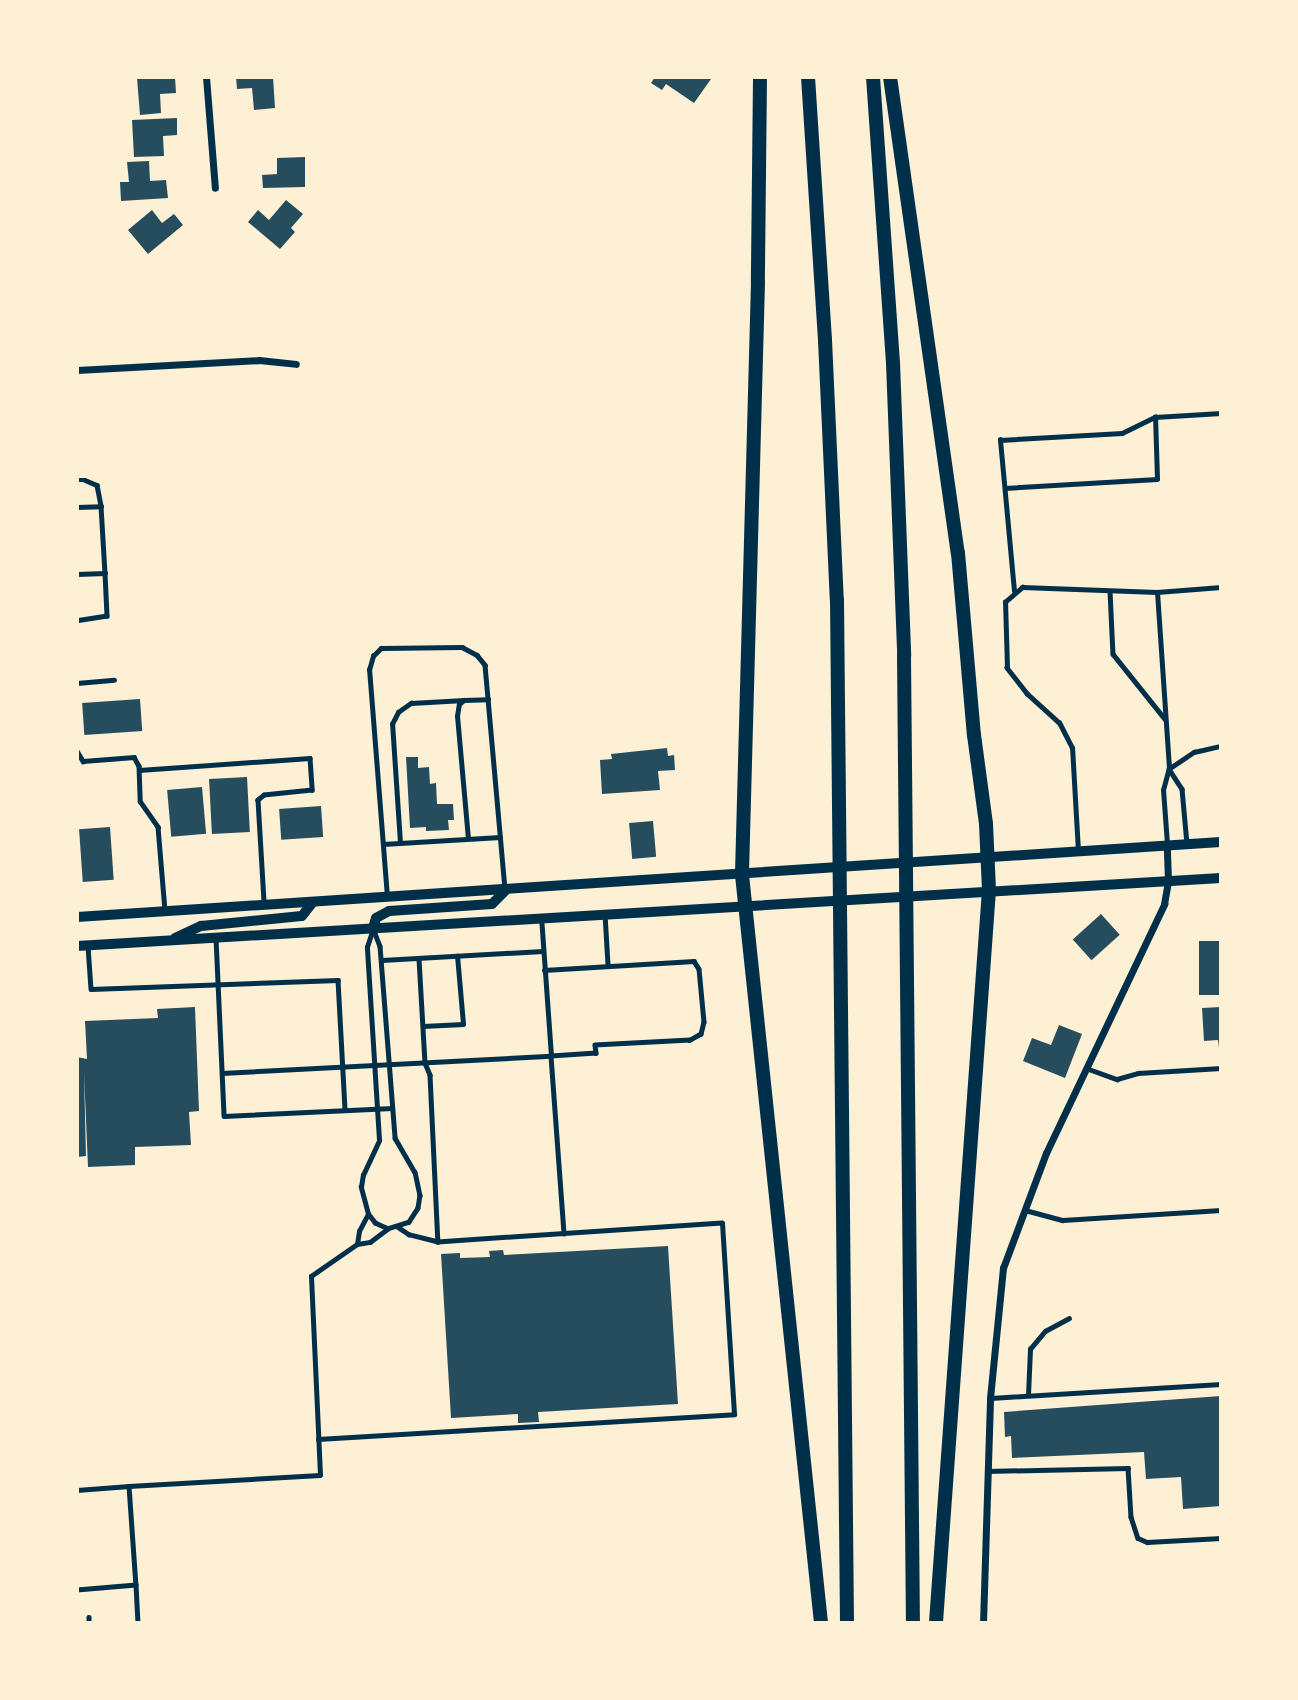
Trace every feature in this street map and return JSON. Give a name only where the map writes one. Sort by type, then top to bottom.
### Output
[{"type":"highway","points":[[760,77],[758,282],[742,875],[821,1623]]},
{"type":"highway","points":[[808,77],[832,468],[840,817],[848,1623]]},
{"type":"highway","points":[[873,77],[899,489],[908,943],[913,1623]]},
{"type":"highway","points":[[890,77],[953,516],[989,890],[936,1623]]},
{"type":"main road","points":[[77,917],[1221,842]]},
{"type":"main road","points":[[83,946],[1221,878]]},
{"type":"main road","points":[[373,928],[376,918],[389,911],[411,907],[492,904],[505,891]]},
{"type":"main road","points":[[169,940],[201,926],[302,916],[312,903]]},
{"type":"street","points":[[206,77],[215,188]]},
{"type":"street","points":[[77,370],[259,360],[296,364]]},
{"type":"street","points":[[983,1623],[990,1398],[1003,1268],[1046,1153],[1164,904],[1168,881],[1167,845]]},
{"type":"lane","points":[[1014,592],[1000,440],[1122,433],[1154,416],[1221,413]]},
{"type":"lane","points":[[1005,488],[1157,480],[1154,416]]},
{"type":"lane","points":[[77,480],[97,485],[101,506],[107,616],[77,621]]},
{"type":"lane","points":[[77,507],[101,506]]},
{"type":"lane","points":[[77,574],[105,573]]},
{"type":"lane","points":[[1078,852],[1072,748],[1059,723],[1027,694],[1007,668],[1005,602],[1022,587],[1157,592],[1221,587]]},
{"type":"lane","points":[[1110,591],[1113,654],[1166,720]]},
{"type":"lane","points":[[1157,592],[1169,768],[1163,790],[1167,845]]},
{"type":"lane","points":[[387,898],[369,670],[373,656],[381,648],[461,647],[477,655],[485,665],[505,891]]},
{"type":"lane","points":[[77,683],[114,680]]},
{"type":"lane","points":[[400,843],[392,724],[403,706],[411,703],[488,699]]},
{"type":"lane","points":[[464,700],[458,704],[457,716],[468,839]]},
{"type":"lane","points":[[1169,768],[1194,752],[1221,746]]},
{"type":"lane","points":[[77,751],[83,761],[134,757],[139,770],[140,801],[158,827],[165,912]]},
{"type":"lane","points":[[139,770],[310,758],[312,790],[264,795],[258,800],[264,906]]},
{"type":"lane","points":[[1169,768],[1182,789],[1187,844]]},
{"type":"lane","points":[[383,844],[500,837]]},
{"type":"lane","points":[[605,914],[608,965]]},
{"type":"lane","points":[[541,918],[564,1234]]},
{"type":"lane","points":[[77,1490],[320,1475],[311,1276],[357,1244],[370,1242],[414,1215],[420,1195],[415,1172],[395,1138],[382,960],[373,928]]},
{"type":"lane","points":[[373,928],[367,947],[379,1140],[363,1175],[361,1187],[368,1214],[375,1223],[388,1229]]},
{"type":"lane","points":[[216,937],[224,1116],[392,1108]]},
{"type":"lane","points":[[83,946],[91,989],[338,980],[345,1110]]},
{"type":"lane","points":[[382,960],[543,951]]},
{"type":"lane","points":[[423,1026],[463,1024],[457,956]]},
{"type":"lane","points":[[419,959],[425,1063],[430,1075],[438,1242]]},
{"type":"lane","points":[[222,1073],[596,1053],[595,1045],[690,1040],[701,1034],[704,1022],[699,969],[694,961],[544,970]]},
{"type":"lane","points":[[1086,1068],[1117,1079],[1138,1073],[1221,1068]]},
{"type":"lane","points":[[1025,1210],[1063,1220],[1221,1210]]},
{"type":"lane","points":[[357,1244],[359,1231],[368,1214]]},
{"type":"lane","points":[[318,1439],[734,1414],[722,1223],[438,1242],[409,1236],[397,1227]]},
{"type":"lane","points":[[1028,1395],[1030,1349],[1045,1331],[1069,1318]]},
{"type":"lane","points":[[990,1398],[1221,1384]]},
{"type":"lane","points":[[987,1471],[1128,1468],[1131,1517],[1138,1538],[1147,1542],[1221,1538]]},
{"type":"lane","points":[[129,1486],[138,1623]]},
{"type":"lane","points":[[77,1590],[136,1585]]},
{"type":"building","points":[[175,77],[176,93],[160,94],[161,113],[140,115],[137,78]]},
{"type":"building","points":[[236,77],[273,77],[275,108],[254,110],[252,88],[237,89]]},
{"type":"building","points":[[655,77],[711,79],[694,103],[666,84],[662,90],[651,83]]},
{"type":"building","points":[[177,118],[177,135],[163,136],[164,156],[134,157],[132,120]]},
{"type":"building","points":[[305,157],[305,187],[263,188],[262,175],[277,174],[277,158]]},
{"type":"building","points":[[149,161],[150,181],[166,180],[168,198],[121,201],[120,182],[129,182],[127,162]]},
{"type":"building","points":[[286,200],[303,214],[291,228],[295,232],[280,249],[248,222],[258,210],[269,220]]},
{"type":"building","points":[[152,210],[162,223],[174,214],[183,225],[148,254],[128,230]]},
{"type":"building","points":[[140,699],[142,731],[84,735],[82,703]]},
{"type":"building","points":[[667,748],[668,756],[674,755],[675,770],[658,771],[660,790],[602,794],[600,760],[612,759],[611,754]]},
{"type":"building","points":[[406,757],[418,757],[418,768],[429,767],[430,784],[436,783],[437,804],[453,804],[454,820],[448,820],[449,830],[426,831],[426,827],[410,828]]},
{"type":"building","points":[[247,777],[250,832],[212,834],[209,779]]},
{"type":"building","points":[[202,787],[206,834],[171,837],[167,790]]},
{"type":"building","points":[[321,806],[323,837],[281,840],[279,809]]},
{"type":"building","points":[[653,821],[656,857],[632,859],[629,823]]},
{"type":"building","points":[[110,827],[114,880],[83,882],[79,829]]},
{"type":"building","points":[[1101,914],[1120,935],[1091,960],[1073,939]]},
{"type":"building","points":[[1199,941],[1221,941],[1221,995],[1199,995]]},
{"type":"building","points":[[195,1007],[199,1111],[189,1112],[191,1145],[135,1147],[135,1165],[88,1167],[84,1073],[86,1156],[77,1157],[77,1057],[87,1059],[85,1021],[158,1018],[157,1009]]},
{"type":"building","points":[[1221,1007],[1219,1048],[1218,1040],[1204,1041],[1202,1008]]},
{"type":"building","points":[[1059,1025],[1082,1034],[1065,1078],[1023,1061],[1032,1038],[1051,1045]]},
{"type":"building","points":[[668,1246],[678,1404],[538,1412],[539,1422],[518,1423],[518,1414],[451,1418],[441,1254],[460,1253],[460,1258],[490,1257],[489,1251],[503,1250],[504,1255]]},
{"type":"building","points":[[1221,1396],[1221,1506],[1183,1509],[1181,1477],[1146,1479],[1144,1452],[1012,1458],[1011,1436],[1005,1437],[1004,1412]]}]
